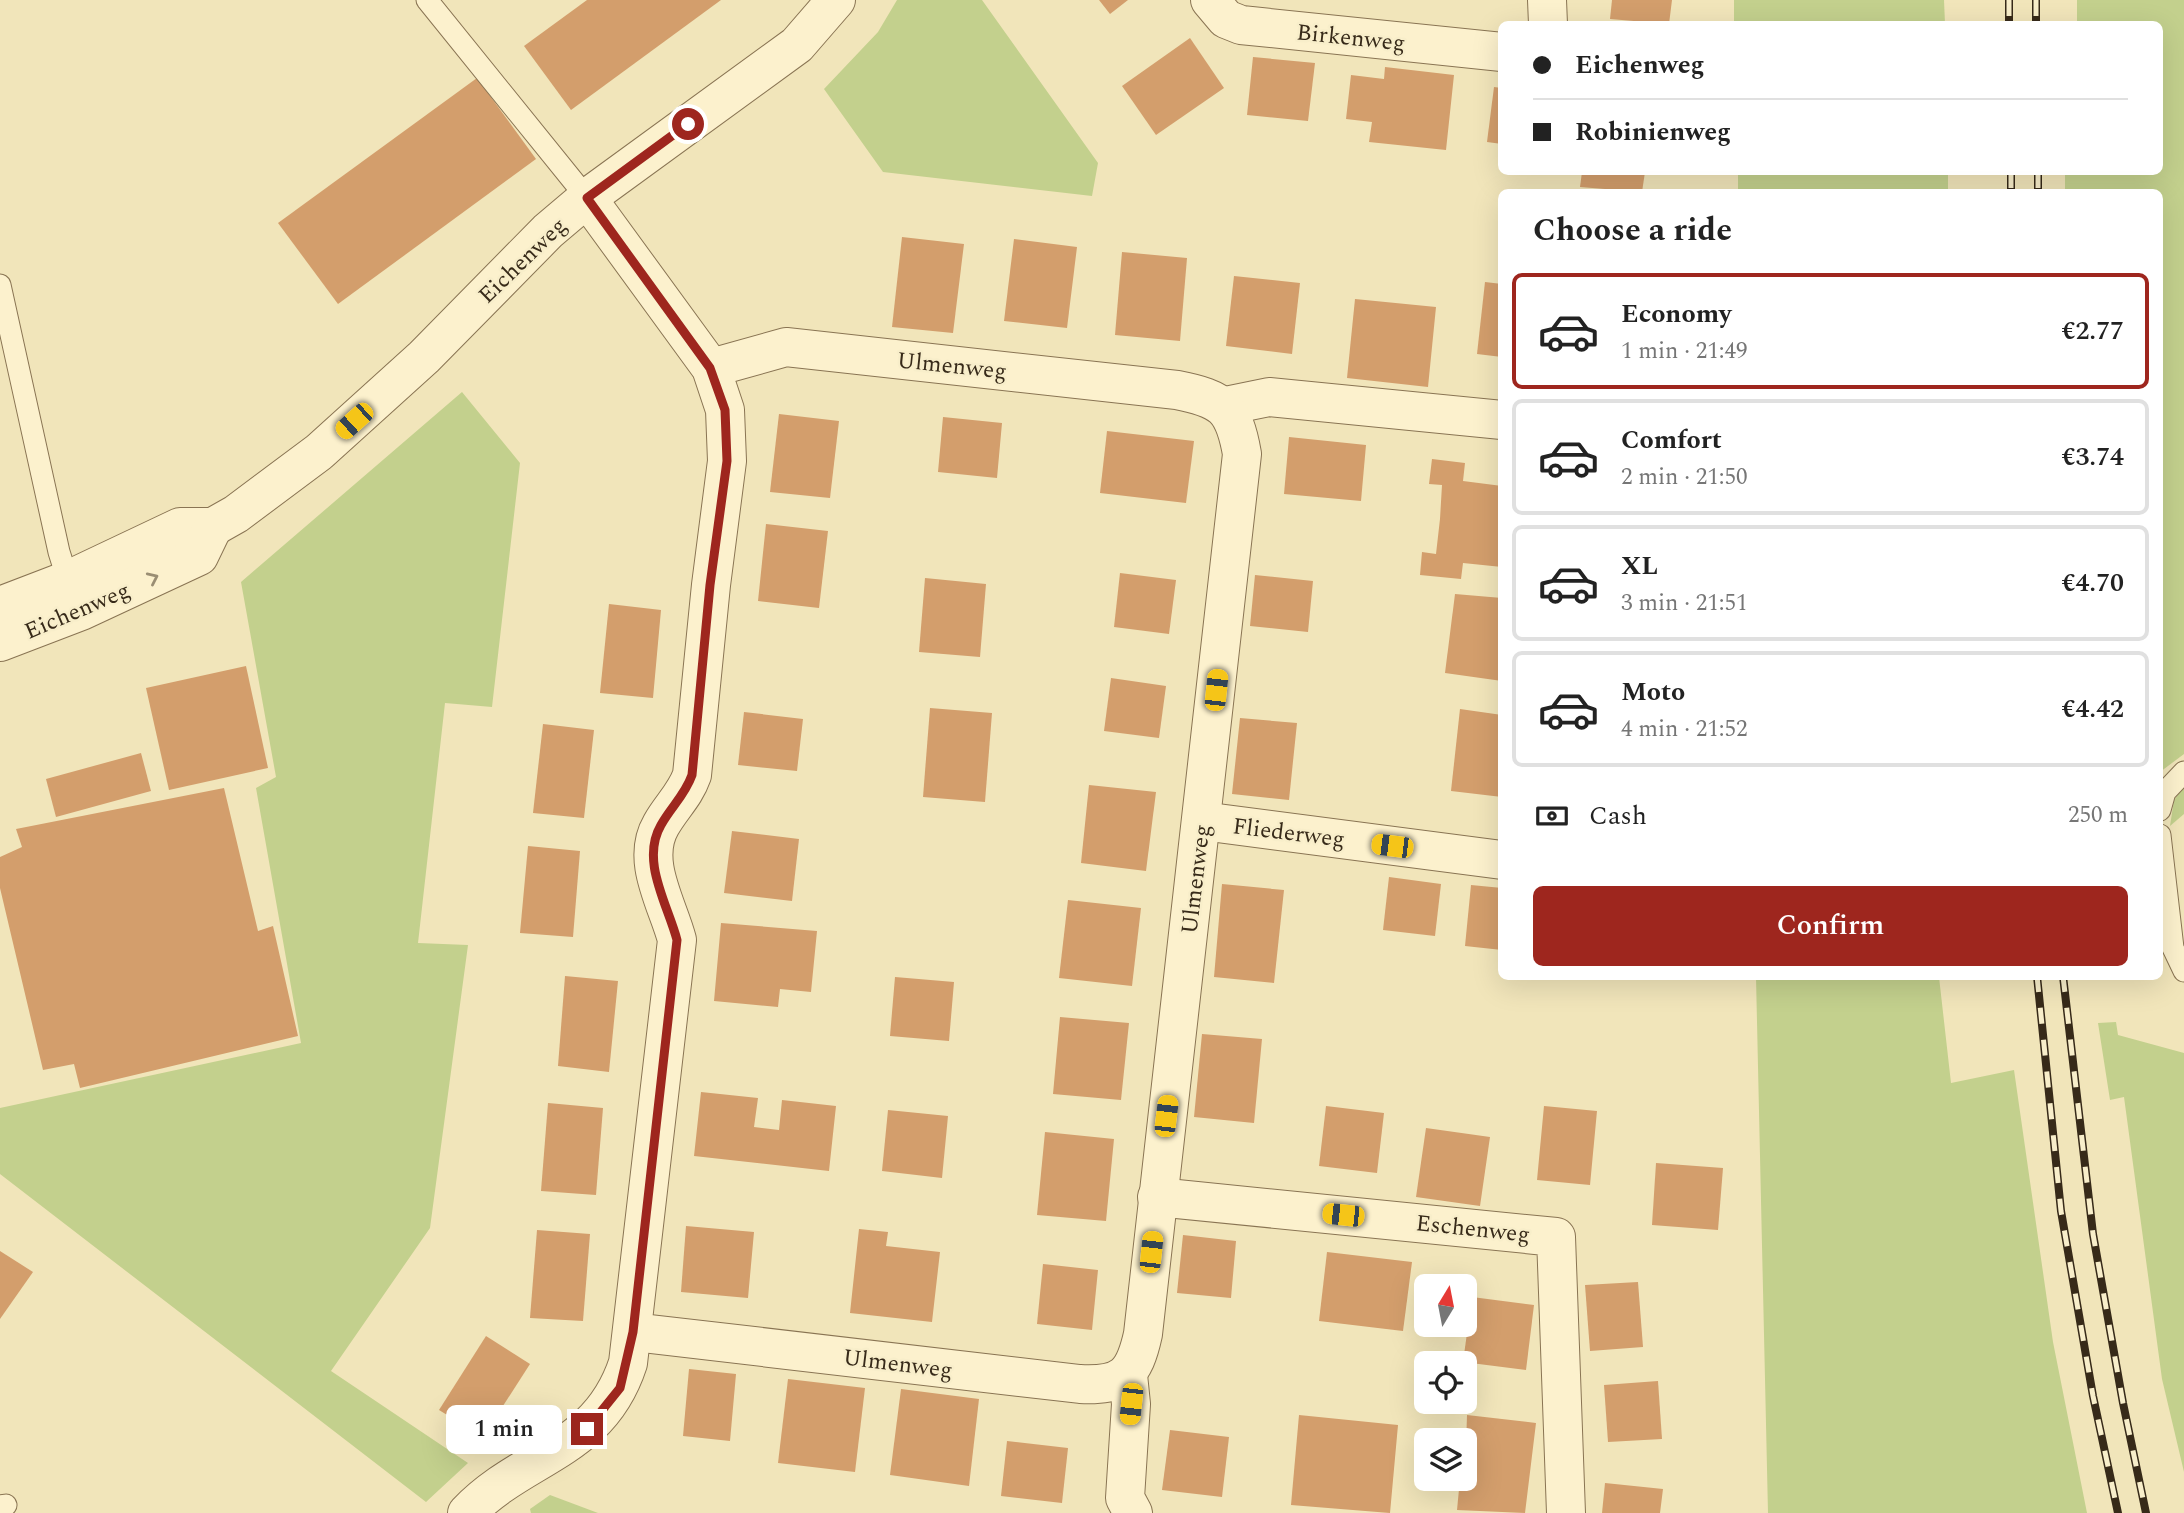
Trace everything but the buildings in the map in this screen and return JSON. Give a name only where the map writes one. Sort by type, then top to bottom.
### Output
[{"type":"street","name":"Eichenweg","points":[[0,642],[180,527],[213,527],[319,452],[424,357],[548,231],[587,198],[797,45],[836,0]]},
{"type":"street","name":"Birkenweg","points":[[1209,0],[1226,19],[1241,25],[1498,52]]},
{"type":"street","points":[[1547,0],[1548,21]]},
{"type":"street","points":[[469,1512],[587,1429],[620,1388],[633,1332],[677,940],[670,913],[660,891],[653,849],[659,827],[686,792],[692,775],[710,585],[727,461],[725,410],[710,368],[587,198]]},
{"type":"street","name":"Ulmenweg","points":[[633,1332],[1080,1384],[1104,1385],[1128,1375],[1138,1359],[1143,1334],[1242,454],[1237,429],[1225,406],[1204,395],[1177,390],[786,347],[710,368]]},
{"type":"street","points":[[1225,406],[1269,397],[1498,420]]},
{"type":"street","name":"Eichenweg","points":[[0,606],[74,596]]},
{"type":"street","name":"Fliederweg","points":[[1202,821],[1498,859]]},
{"type":"street","name":"Eschenweg","points":[[1157,1197],[1556,1237],[1566,1513]]},
{"type":"street","points":[[1128,1375],[1131,1404],[1125,1498],[1133,1513]]},
{"type":"lane","points":[[427,0],[587,198]]},
{"type":"lane","points":[[0,285],[74,596]]},
{"type":"lane","points":[[2163,799],[2165,792],[2184,772]]},
{"type":"lane","points":[[2163,859],[2174,948],[2184,971]]},
{"type":"green space","points":[[897,0],[982,0],[1098,163],[1092,196],[883,172],[824,89],[878,32]]},
{"type":"green space","points":[[1734,0],[1944,0],[1945,21],[1734,21]]},
{"type":"green space","points":[[2077,0],[2184,0],[2184,754],[2163,770],[2163,189],[2065,189],[2065,175],[2163,175],[2163,21],[2077,21]]},
{"type":"green space","points":[[1738,175],[1948,175],[1948,189],[1738,189]]},
{"type":"green space","points":[[462,392],[520,463],[492,707],[445,703],[418,943],[468,945],[430,1228],[331,1371],[468,1463],[426,1502],[0,1174],[0,1108],[301,1043],[256,788],[276,777],[241,582]]},
{"type":"green space","points":[[2184,786],[2184,814],[2170,826],[2174,800]]},
{"type":"green space","points":[[1756,980],[1939,980],[1951,1083],[2014,1070],[2053,1342],[2087,1513],[1768,1513]]},
{"type":"green space","points":[[2116,1022],[2118,1035],[2184,1053],[2184,1472],[2162,1379],[2124,1097],[2110,1100],[2098,1023]]},
{"type":"green space","points":[[550,1495],[598,1513],[531,1513],[530,1509]]},
{"type":"railway","points":[[2009,0],[2009,21]]},
{"type":"railway","points":[[2036,0],[2036,21]]},
{"type":"railway","points":[[2011,175],[2011,189]]},
{"type":"railway","points":[[2038,175],[2038,189]]},
{"type":"railway","points":[[2037,980],[2061,1211],[2093,1396],[2118,1513]]},
{"type":"railway","points":[[2063,980],[2093,1234],[2146,1513]]},
{"type":"route","points":[[587,1429],[609,1406],[620,1388],[628,1363],[633,1332],[677,940],[670,913],[660,891],[653,849],[659,827],[686,792],[692,775],[710,585],[727,461],[725,410],[710,368],[587,198],[688,124]]}]
